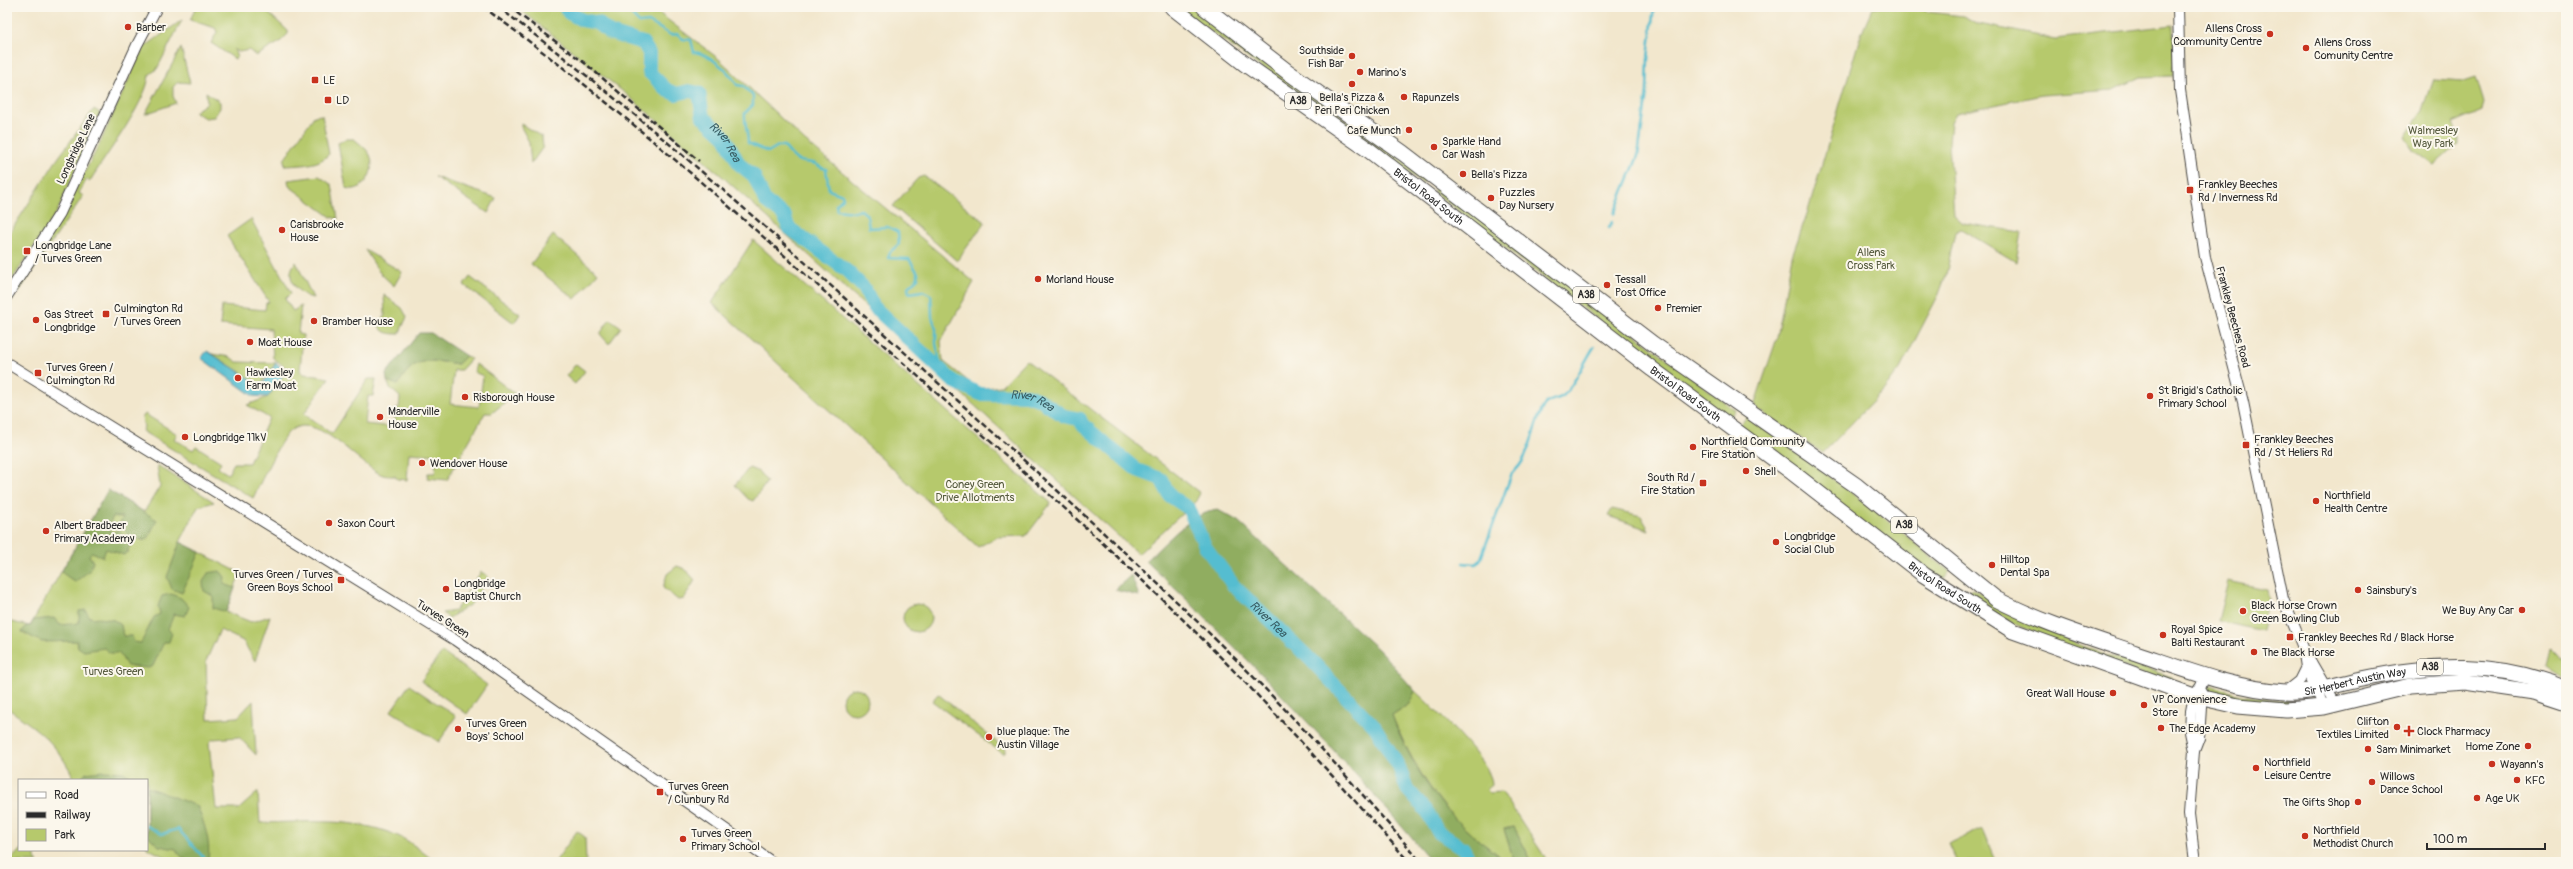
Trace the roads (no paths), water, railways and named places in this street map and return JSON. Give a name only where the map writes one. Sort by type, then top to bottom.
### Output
[{"type":"highway","name":"Bristol Road South","points":[[1172,7],[1245,64],[1353,138],[1940,587],[2019,633],[2201,689],[2237,685],[2285,692]]},
{"type":"highway","name":"Bristol Road South","points":[[1204,7],[1434,177],[1631,328],[1856,486],[1954,565],[1971,581],[1996,599],[2020,612],[2073,632],[2238,706],[2286,710]]},
{"type":"highway","points":[[1424,192],[1434,177]]},
{"type":"highway","points":[[1730,427],[1743,407]]},
{"type":"highway","points":[[1940,587],[1951,578],[1954,565]]},
{"type":"highway","points":[[1960,599],[1963,588],[1971,581]]},
{"type":"highway","name":"Sir Herbert Austin Way","points":[[2285,692],[2321,688],[2413,669],[2438,666],[2489,669],[2528,681],[2566,689]]},
{"type":"highway","points":[[2528,681],[2532,687],[2566,699]]},
{"type":"highway","name":"Sir Herbert Austin Way","points":[[2286,710],[2330,706],[2404,688],[2438,682],[2478,683],[2528,681],[2566,703]]},
{"type":"street","name":"Longbridge Lane","points":[[7,296],[60,213],[137,45],[157,7]]},
{"type":"street","name":"Frankley Beeches Road","points":[[2178,7],[2180,90],[2205,257],[2243,402],[2284,599],[2304,650],[2330,706]]},
{"type":"street","name":"Turves Green","points":[[7,363],[455,640],[772,862]]},
{"type":"street","name":"Frankley Beeches Road","points":[[2304,650],[2306,667],[2321,688]]},
{"type":"street","points":[[2285,692],[2299,681],[2306,667]]},
{"type":"street","points":[[2195,862],[2190,835],[2189,814],[2194,751],[2199,738],[2201,689]]},
{"type":"water","name":"Hawkesley Farm Moat","points":[[207,351],[260,385],[263,384],[276,363],[286,371],[268,397],[253,396],[201,358]]},
{"type":"waterway","name":"River Rea","points":[[565,7],[569,13],[582,20],[598,23],[610,33],[643,43],[649,53],[649,72],[667,90],[676,94],[689,91],[699,93],[703,117],[725,137],[739,164],[754,176],[765,201],[785,216],[788,227],[847,271],[864,288],[874,307],[953,381],[980,394],[1027,395],[1040,400],[1064,416],[1080,419],[1082,424],[1137,470],[1161,479],[1170,496],[1188,508],[1206,548],[1234,586],[1308,657],[1375,727],[1399,767],[1407,789],[1426,810],[1438,832],[1463,848],[1471,862]]},
{"type":"waterway","points":[[625,7],[639,23],[649,22],[671,35],[678,34],[682,39],[691,40],[694,52],[700,53],[713,60],[729,74],[737,85],[743,86],[753,96],[753,105],[745,113],[748,143],[768,152],[778,146],[784,146],[796,159],[814,163],[826,169],[829,190],[842,195],[843,198],[836,205],[837,210],[854,212],[861,210],[867,215],[869,228],[888,227],[898,232],[899,244],[890,252],[888,258],[909,259],[918,273],[918,278],[908,287],[909,293],[923,291],[931,295],[932,317],[936,328],[936,344],[940,362],[953,381]]},
{"type":"waterway","points":[[1614,214],[1638,156],[1647,92],[1648,58],[1654,7]]},
{"type":"waterway","points":[[1609,228],[1612,222]]},
{"type":"waterway","points":[[1463,563],[1476,564],[1480,561],[1512,473],[1518,467],[1527,452],[1543,407],[1548,402],[1564,395],[1594,347]]},
{"type":"waterway","points":[[148,827],[162,834],[178,829],[203,857]]},
{"type":"railway","points":[[483,7],[591,90],[696,177],[1113,553],[1246,683],[1409,862]]},
{"type":"railway","points":[[498,7],[611,96],[722,189],[776,236],[1112,541],[1181,606],[1295,720],[1421,862]]},
{"type":"railway","points":[[509,7],[586,64],[699,161]]},
{"type":"place","name":"Barber","points":[[128,27]]},
{"type":"place","name":"Allens Cross Community Centre","points":[[2270,34]]},
{"type":"place","name":"Allens Cross Comunity Centre","points":[[2306,48]]},
{"type":"place","name":"Southside Fish Bar","points":[[1352,56]]},
{"type":"place","name":"Marino's","points":[[1360,72]]},
{"type":"place","name":"LE","points":[[315,80]]},
{"type":"place","name":"Bella's Pizza & Peri Peri Chicken","points":[[1352,84]]},
{"type":"place","name":"Rapunzels","points":[[1404,97]]},
{"type":"place","name":"LD","points":[[328,100]]},
{"type":"place","name":"Cafe Munch","points":[[1409,130]]},
{"type":"place","name":"Sparkle Hand Car Wash","points":[[1434,147]]},
{"type":"place","name":"Bella's Pizza","points":[[1463,174]]},
{"type":"place","name":"Frankley Beeches Rd / Inverness Rd","points":[[2190,190]]},
{"type":"place","name":"Puzzles Day Nursery","points":[[1491,198]]},
{"type":"place","name":"Carisbrooke House","points":[[282,230]]},
{"type":"place","name":"Longbridge Lane / Turves Green","points":[[27,251]]},
{"type":"place","name":"Morland House","points":[[1038,279]]},
{"type":"place","name":"Tessall Post Office","points":[[1607,285]]},
{"type":"place","name":"Premier","points":[[1658,308]]},
{"type":"place","name":"Culmington Rd / Turves Green","points":[[106,314]]},
{"type":"place","name":"Gas Street Longbridge","points":[[36,320]]},
{"type":"place","name":"Bramber House","points":[[314,321]]},
{"type":"place","name":"Moat House","points":[[250,342]]},
{"type":"place","name":"Turves Green / Culmington Rd","points":[[38,373]]},
{"type":"place","name":"Hawkesley Farm Moat","points":[[238,378]]},
{"type":"place","name":"St Brigid's Catholic Primary School","points":[[2150,396]]},
{"type":"place","name":"Risborough House","points":[[465,397]]},
{"type":"place","name":"Manderville House","points":[[380,417]]},
{"type":"place","name":"Longbridge 11kV","points":[[185,437]]},
{"type":"place","name":"Frankley Beeches Rd / St Heliers Rd","points":[[2246,445]]},
{"type":"place","name":"Northfield Community Fire Station","points":[[1693,447]]},
{"type":"place","name":"Wendover House","points":[[422,463]]},
{"type":"place","name":"Shell","points":[[1746,471]]},
{"type":"place","name":"South Rd / Fire Station","points":[[1703,483]]},
{"type":"place","name":"Northfield Health Centre","points":[[2316,501]]},
{"type":"place","name":"Saxon Court","points":[[329,523]]},
{"type":"place","name":"Albert Bradbeer Primary Academy","points":[[46,531]]},
{"type":"place","name":"Longbridge Social Club","points":[[1776,542]]},
{"type":"place","name":"Hilltop Dental Spa","points":[[1992,565]]},
{"type":"place","name":"Turves Green / Turves Green Boys School","points":[[341,580]]},
{"type":"place","name":"Longbridge Baptist Church","points":[[446,589]]},
{"type":"place","name":"Sainsbury's","points":[[2358,590]]},
{"type":"place","name":"We Buy Any Car","points":[[2522,610]]},
{"type":"place","name":"Black Horse Crown Green Bowling Club","points":[[2243,611]]},
{"type":"place","name":"Royal Spice Balti Restaurant","points":[[2163,635]]},
{"type":"place","name":"Frankley Beeches Rd / Black Horse","points":[[2290,637]]},
{"type":"place","name":"The Black Horse","points":[[2254,652]]},
{"type":"place","name":"Great Wall House","points":[[2113,693]]},
{"type":"place","name":"VP Convenience Store","points":[[2144,705]]},
{"type":"place","name":"Clifton Textiles Limited","points":[[2397,727]]},
{"type":"place","name":"The Edge Academy","points":[[2161,728]]},
{"type":"place","name":"Turves Green Boys' School","points":[[458,729]]},
{"type":"place","name":"Clock Pharmacy","points":[[2409,731]]},
{"type":"place","name":"blue plaque: The Austin Village","points":[[989,737]]},
{"type":"place","name":"Home Zone","points":[[2528,746]]},
{"type":"place","name":"Sam Minimarket","points":[[2368,749]]},
{"type":"place","name":"Wayann's","points":[[2492,764]]},
{"type":"place","name":"Northfield Leisure Centre","points":[[2256,768]]},
{"type":"place","name":"KFC","points":[[2517,780]]},
{"type":"place","name":"Willows Dance School","points":[[2372,782]]},
{"type":"place","name":"Turves Green / Clunbury Rd","points":[[660,792]]},
{"type":"place","name":"Age UK","points":[[2477,798]]},
{"type":"place","name":"The Gifts Shop","points":[[2358,802]]},
{"type":"place","name":"Northfield Methodist Church","points":[[2305,836]]},
{"type":"place","name":"Turves Green Primary School","points":[[683,839]]},
{"type":"park label","name":"Walmesley Way Park","points":[[2433,136]]},
{"type":"park label","name":"Allens Cross Park","points":[[1871,258]]},
{"type":"park label","name":"Coney Green Drive Allotments","points":[[975,490]]}]
